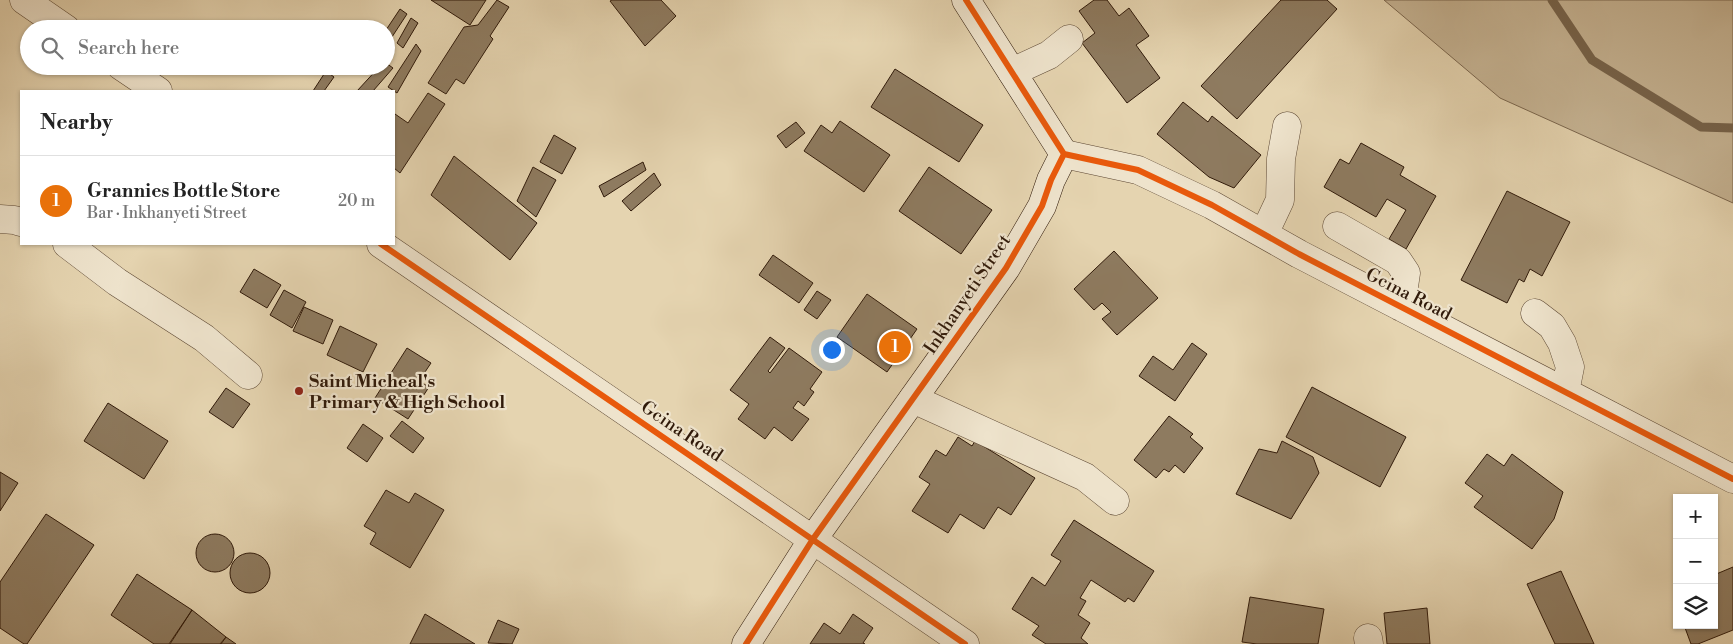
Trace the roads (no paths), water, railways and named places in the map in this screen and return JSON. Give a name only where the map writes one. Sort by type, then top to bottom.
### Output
[{"type":"street","points":[[24,0],[53,20]]},
{"type":"street","points":[[966,0],[1064,154]]},
{"type":"street","points":[[1012,72],[1049,55],[1069,39]]},
{"type":"street","points":[[134,75],[157,90]]},
{"type":"street","points":[[1264,234],[1280,200],[1281,159],[1287,126]]},
{"type":"street","name":"Gcina Road","points":[[1064,154],[1138,170],[1212,205],[1299,254],[1733,479]]},
{"type":"street","name":"Inkhanyeti Street","points":[[746,644],[813,539],[1006,268],[1042,206],[1050,180],[1064,154]]},
{"type":"street","points":[[0,219],[20,222]]},
{"type":"street","points":[[1337,226],[1398,261],[1406,273],[1400,307]]},
{"type":"street","points":[[68,245],[117,282],[204,338],[248,375]]},
{"type":"street","name":"Gcina Road","points":[[382,245],[965,644]]},
{"type":"street","points":[[1535,313],[1552,326],[1562,343],[1570,367],[1564,392]]},
{"type":"street","points":[[913,399],[1085,477],[1115,501]]},
{"type":"waterway","points":[[1552,0],[1592,60],[1701,127],[1733,128]]},
{"type":"place","name":"Grannies Bottle Store","points":[[895,347]]},
{"type":"place","name":"Saint Micheal's Primary & High School","points":[[299,391]]}]
